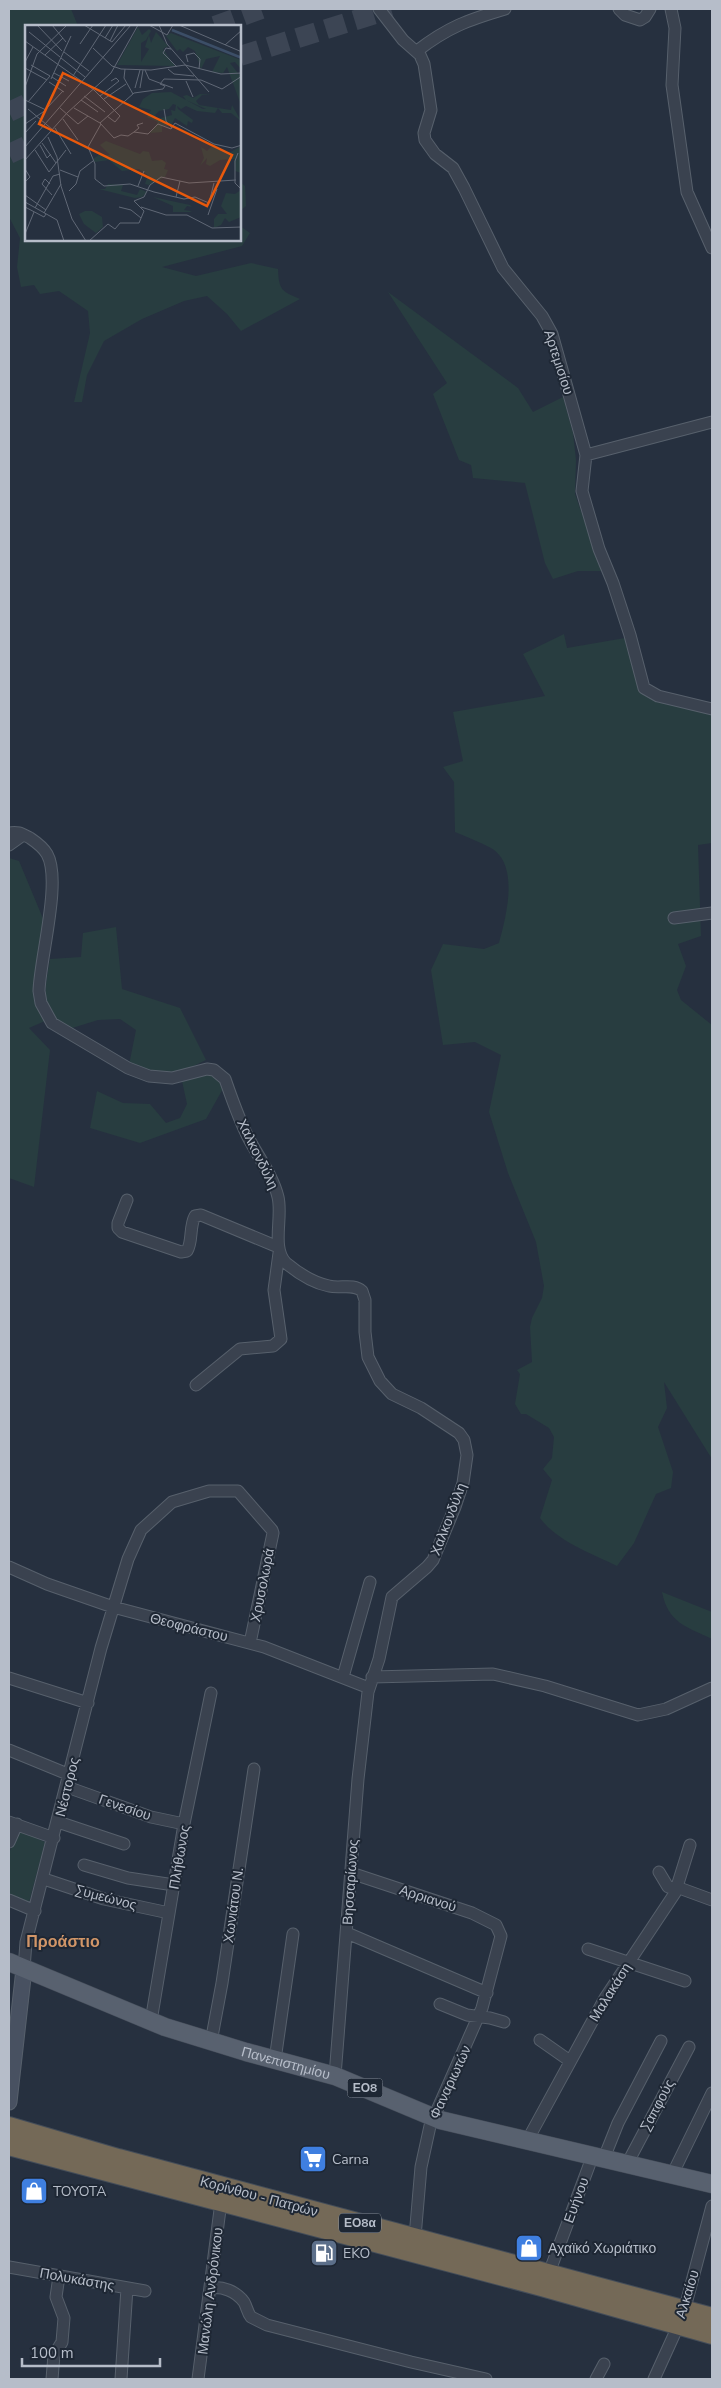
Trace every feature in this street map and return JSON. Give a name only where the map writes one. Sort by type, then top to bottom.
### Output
[{"type":"highway","name":"Κορίνθου - Πατρών","points":[[9,2127],[118,2159],[549,2273],[681,2317],[712,2334]]},
{"type":"highway","name":"Κορίνθου - Πατρών","points":[[9,2145],[221,2202],[681,2317],[712,2318]]},
{"type":"main road","name":"Πανεπιστημίου","points":[[16,1965],[151,2022],[211,2042],[335,2076],[434,2118],[712,2184]]},
{"type":"street","name":"Αρτεμισίου","points":[[379,9],[403,40],[417,51],[424,64],[430,103],[430,116],[424,133],[425,140],[435,154],[453,168],[503,268],[542,316],[552,334],[586,455],[582,491],[599,549],[613,583],[630,635],[644,688],[658,696],[712,710]]},
{"type":"street","points":[[417,51],[433,38],[462,22],[505,9]]},
{"type":"street","points":[[619,9],[625,14],[640,20],[645,17],[650,9]]},
{"type":"street","points":[[671,9],[675,28],[672,85],[687,192],[712,248]]},
{"type":"street","points":[[586,455],[712,422]]},
{"type":"street","points":[[9,833],[16,831],[23,834],[9,845]]},
{"type":"street","name":"Χαλκονδύλη","points":[[23,834],[42,847],[48,855],[50,868],[52,893],[39,991],[46,1014],[52,1023],[138,1073],[172,1078],[207,1069],[221,1075],[225,1079],[246,1132],[278,1196],[280,1221],[279,1250],[291,1267],[312,1280],[331,1287],[353,1287],[362,1291],[365,1300],[365,1332],[368,1357],[380,1381],[392,1394],[421,1408],[453,1429],[466,1444],[466,1469],[453,1514],[430,1564],[392,1597],[380,1652],[370,1682]]},
{"type":"street","points":[[674,918],[712,913]]},
{"type":"street","points":[[127,1200],[118,1223],[118,1228],[122,1232],[181,1252],[187,1251],[190,1246],[192,1221],[195,1216],[201,1215],[279,1250],[274,1290],[281,1339],[273,1346],[240,1349],[196,1385]]},
{"type":"street","name":"Χρυσολωρά","points":[[114,1607],[128,1559],[141,1530],[172,1502],[209,1491],[238,1491],[262,1518],[273,1534],[250,1643]]},
{"type":"street","name":"Θεοφράστου","points":[[9,1567],[47,1584],[114,1607],[250,1643],[301,1660],[343,1677],[370,1682]]},
{"type":"street","points":[[343,1677],[370,1582]]},
{"type":"street","name":"Νέστορος","points":[[16,1965],[26,1942],[44,1879],[114,1607]]},
{"type":"street","points":[[370,1682],[493,1674],[545,1686],[638,1715],[666,1709],[712,1688]]},
{"type":"street","points":[[9,1678],[88,1703]]},
{"type":"street","name":"Βησσαρίωνος","points":[[335,2076],[359,1770],[370,1682]]},
{"type":"street","name":"Πλήθωνος","points":[[151,2022],[184,1824],[211,1693]]},
{"type":"street","name":"Γενεσίου","points":[[9,1750],[69,1781],[151,1817],[184,1824]]},
{"type":"street","name":"Χωνιάτου Ν.","points":[[211,2042],[222,1983],[254,1769]]},
{"type":"street","points":[[58,1822],[124,1844]]},
{"type":"street","points":[[9,1842],[13,1823],[54,1838]]},
{"type":"street","name":"Μαλακάση","points":[[527,2141],[601,2005],[677,1888],[690,1844]]},
{"type":"street","points":[[84,1865],[128,1878],[174,1885]]},
{"type":"street","name":"Αρριανού","points":[[351,1872],[466,1911],[492,1923],[500,1931]]},
{"type":"street","points":[[659,1872],[668,1887],[677,1888],[712,1900]]},
{"type":"street","name":"Συμεώνος","points":[[44,1879],[104,1899],[169,1913]]},
{"type":"street","points":[[9,1900],[35,1911]]},
{"type":"street","name":"Φαναριωτών","points":[[415,2237],[423,2155],[434,2118],[479,2017],[500,1944],[500,1931]]},
{"type":"street","points":[[346,1933],[487,1993]]},
{"type":"street","points":[[275,2060],[293,1934]]},
{"type":"street","points":[[588,1949],[685,1981]]},
{"type":"street","points":[[9,2102],[16,1965]]},
{"type":"street","points":[[440,2004],[462,2014],[504,2022]]},
{"type":"street","points":[[540,2040],[570,2062]]},
{"type":"street","name":"Ευήνου","points":[[549,2273],[598,2156],[618,2123],[661,2041]]},
{"type":"street","name":"Σαπφούς","points":[[627,2164],[689,2047]]},
{"type":"street","points":[[672,2175],[712,2093]]},
{"type":"street","name":"Μανώλη Ανδρόνικου","points":[[198,2379],[221,2202]]},
{"type":"street","name":"Αλκαίου","points":[[654,2379],[681,2317],[712,2206]]},
{"type":"street","name":"Πολυκάστης","points":[[9,2267],[145,2290]]},
{"type":"street","points":[[52,2379],[54,2355],[62,2342],[64,2318],[56,2297],[59,2276]]},
{"type":"street","points":[[121,2379],[127,2288]]},
{"type":"street","points":[[210,2288],[222,2288],[239,2296],[245,2304],[250,2317],[267,2325],[410,2362],[486,2379]]},
{"type":"street","points":[[596,2379],[604,2364]]},
{"type":"green space","points":[[9,9],[71,9],[78,25],[25,25],[25,241],[241,241],[241,227],[250,233],[242,246],[162,267],[196,276],[251,263],[278,269],[282,289],[300,299],[241,331],[227,314],[207,296],[184,301],[142,319],[104,341],[87,375],[82,402],[74,402],[90,333],[88,311],[59,291],[40,294],[34,285],[21,287],[17,267],[20,238],[9,217]]},
{"type":"green space","points":[[241,183],[245,186],[246,206],[241,210]]},
{"type":"green space","points":[[388,292],[518,388],[533,412],[563,397],[573,433],[576,460],[575,494],[602,571],[578,571],[553,579],[545,563],[525,483],[473,478],[471,465],[459,460],[433,394],[447,383]]},
{"type":"green space","points":[[564,634],[567,648],[625,638],[643,690],[712,713],[712,843],[698,845],[701,936],[678,944],[686,966],[677,990],[681,1000],[712,1025],[712,1459],[664,1382],[667,1408],[658,1427],[673,1472],[671,1488],[656,1494],[634,1543],[617,1566],[565,1540],[540,1518],[552,1480],[543,1469],[552,1458],[554,1437],[549,1428],[526,1414],[521,1414],[515,1404],[520,1374],[517,1370],[532,1362],[530,1327],[532,1318],[542,1298],[544,1286],[536,1242],[508,1173],[489,1112],[501,1055],[475,1042],[443,1045],[431,970],[443,944],[484,949],[499,943],[509,892],[505,866],[500,856],[491,848],[455,832],[454,782],[443,767],[463,761],[453,712],[545,696],[523,654]]},
{"type":"green space","points":[[9,858],[19,861],[44,921],[36,998],[45,1021],[29,1028],[50,1050],[34,1187],[9,1178]]},
{"type":"green space","points":[[116,927],[122,989],[180,1008],[206,1060],[176,1072],[160,1073],[141,1069],[129,1065],[136,1030],[120,1019],[98,1020],[69,1029],[59,1023],[52,1015],[46,999],[46,980],[50,959],[81,957],[83,933]]},
{"type":"green space","points":[[211,1074],[225,1085],[206,1119],[140,1143],[90,1128],[97,1091],[123,1103],[150,1104],[166,1123],[180,1118],[187,1104],[182,1081]]},
{"type":"green space","points":[[662,1592],[712,1612],[712,1639],[680,1623],[669,1611]]},
{"type":"green space","points":[[19,1830],[45,1842],[28,1906],[9,1897],[9,1853]]},
{"type":"tunnel","points":[[218,25],[261,9]]},
{"type":"tunnel","points":[[241,56],[391,9]]},
{"type":"tunnel","points":[[9,112],[25,104]]},
{"type":"tunnel","points":[[9,154],[25,146]]},
{"type":"place","name":"Carna","points":[[313,2159]]},
{"type":"place","name":"TOYOTA","points":[[34,2191]]},
{"type":"place","name":"Αχαϊκό Χωριάτικο","points":[[529,2248]]},
{"type":"place","name":"EKO","points":[[324,2253]]},
{"type":"district","name":"Προάστιο","points":[[63,1941]]}]
